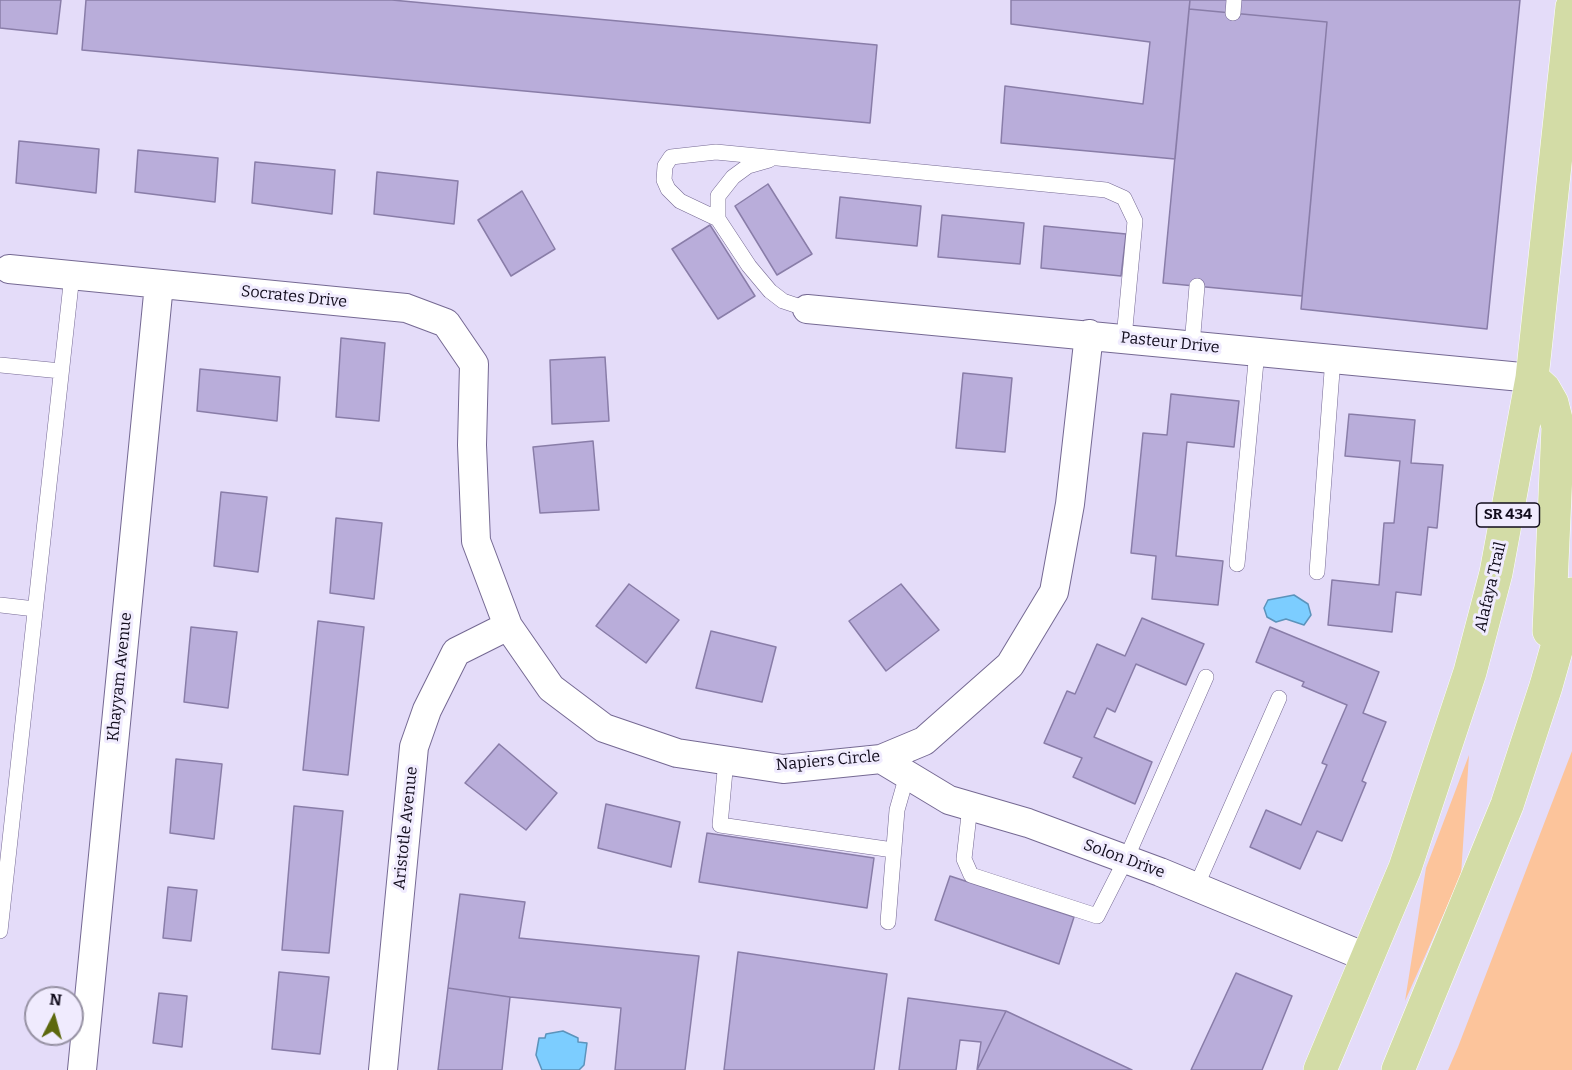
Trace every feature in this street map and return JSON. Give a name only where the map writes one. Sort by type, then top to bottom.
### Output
[{"type":"main road","name":"Alafaya Trail","points":[[1320,1070],[1412,847],[1470,672],[1496,573],[1532,378],[1572,7]]},
{"type":"main road","points":[[1532,378],[1544,389],[1552,403],[1558,427],[1546,687]]},
{"type":"main road","points":[[1398,1070],[1507,805],[1546,687],[1572,594]]},
{"type":"street","name":"Socrates Drive","points":[[9,269],[406,308],[446,323],[474,364],[472,445]]},
{"type":"street","name":"Khayyam Avenue","points":[[82,1070],[159,284]]},
{"type":"street","name":"Pasteur Drive","points":[[807,309],[1089,334],[1532,378]]},
{"type":"street","name":"Napiers Circle","points":[[472,445],[476,541],[508,626],[551,688],[604,728],[677,753],[783,769],[881,759],[924,741],[1010,665],[1054,592],[1070,504],[1089,334]]},
{"type":"street","name":"Aristotle Avenue","points":[[383,1070],[414,747],[427,710],[456,652],[508,626]]},
{"type":"street","name":"Solon Drive","points":[[881,759],[949,800],[1028,823],[1126,859],[1368,958]]},
{"type":"lane","points":[[807,309],[783,301],[770,291],[749,266],[718,219],[680,201],[668,189],[664,180],[665,166],[671,157],[716,152],[1106,190],[1124,198],[1135,221],[1125,338]]},
{"type":"lane","points":[[718,219],[718,196],[733,177],[748,166],[776,158]]},
{"type":"lane","points":[[0,931],[4,856],[35,609],[72,275]]},
{"type":"lane","points":[[1192,345],[1197,286]]},
{"type":"lane","points":[[1237,564],[1257,351]]},
{"type":"lane","points":[[1317,572],[1333,358]]},
{"type":"lane","points":[[0,365],[62,371]]},
{"type":"lane","points":[[0,605],[35,609]]},
{"type":"lane","points":[[970,806],[964,859],[971,875],[1096,916],[1126,859],[1206,677]]},
{"type":"lane","points":[[1196,887],[1280,698]]},
{"type":"lane","points":[[726,760],[720,825],[893,850]]},
{"type":"lane","points":[[888,922],[897,810],[907,775]]},
{"type":"shaded area","points":[[1572,751],[1572,1070],[1448,1070],[1458,1047]]},
{"type":"shaded area","points":[[1469,755],[1461,875],[1405,1001],[1426,868]]},
{"type":"water","points":[[1294,595],[1308,604],[1311,615],[1304,625],[1286,619],[1276,622],[1267,617],[1264,608],[1268,600]]},
{"type":"water","points":[[563,1031],[578,1038],[578,1042],[587,1043],[584,1065],[579,1070],[542,1070],[536,1055],[539,1038],[545,1038],[546,1034]]},
{"type":"building","points":[[0,0],[61,0],[57,34],[0,28]]},
{"type":"building","points":[[86,0],[392,0],[877,45],[870,123],[82,50]]},
{"type":"building","points":[[1011,0],[1190,0],[1175,159],[1001,143],[1005,86],[1143,104],[1150,42],[1011,24]]},
{"type":"building","points":[[1190,0],[1520,0],[1487,329],[1301,309],[1327,22],[1189,9]]},
{"type":"building","points":[[1189,9],[1327,22],[1302,296],[1163,283]]},
{"type":"building","points":[[19,141],[99,149],[96,193],[16,183]]},
{"type":"building","points":[[138,150],[218,158],[215,202],[135,192]]},
{"type":"building","points":[[255,162],[335,170],[332,214],[252,203]]},
{"type":"building","points":[[377,172],[458,181],[454,224],[374,214]]},
{"type":"building","points":[[768,184],[812,254],[777,275],[735,206]]},
{"type":"building","points":[[522,191],[555,249],[511,276],[478,220]]},
{"type":"building","points":[[840,197],[921,206],[917,246],[836,238]]},
{"type":"building","points":[[942,215],[1024,223],[1020,264],[938,257]]},
{"type":"building","points":[[710,225],[755,296],[718,319],[672,249]]},
{"type":"building","points":[[1044,226],[1126,234],[1121,276],[1041,268]]},
{"type":"building","points":[[341,338],[385,343],[379,421],[336,417]]},
{"type":"building","points":[[605,357],[609,421],[552,424],[550,360]]},
{"type":"building","points":[[200,369],[280,377],[277,421],[197,411]]},
{"type":"building","points":[[963,373],[1012,378],[1005,452],[956,448]]},
{"type":"building","points":[[1171,394],[1239,401],[1234,447],[1187,442],[1176,556],[1223,561],[1218,605],[1152,599],[1156,556],[1131,553],[1143,433],[1167,435]]},
{"type":"building","points":[[1349,414],[1415,420],[1411,463],[1443,465],[1437,528],[1428,527],[1421,595],[1396,592],[1392,632],[1328,625],[1332,580],[1379,585],[1384,523],[1394,523],[1400,461],[1345,456]]},
{"type":"building","points":[[593,441],[599,510],[540,513],[533,447]]},
{"type":"building","points":[[221,492],[267,497],[258,572],[214,566]]},
{"type":"building","points":[[336,518],[382,523],[374,599],[330,593]]},
{"type":"building","points":[[629,584],[679,620],[646,663],[596,626]]},
{"type":"building","points":[[901,584],[939,630],[886,671],[849,621]]},
{"type":"building","points":[[1142,618],[1204,644],[1186,685],[1136,664],[1115,712],[1107,708],[1094,737],[1152,762],[1135,804],[1073,777],[1082,758],[1044,743],[1067,691],[1075,694],[1097,644],[1125,656]]},
{"type":"building","points":[[318,621],[364,627],[348,775],[303,770]]},
{"type":"building","points":[[191,627],[237,632],[228,708],[184,702]]},
{"type":"building","points":[[1270,627],[1379,672],[1363,713],[1386,722],[1362,781],[1366,783],[1342,841],[1317,831],[1300,869],[1250,847],[1266,810],[1301,825],[1327,765],[1322,763],[1347,705],[1302,686],[1304,682],[1256,662]]},
{"type":"building","points":[[711,631],[776,647],[762,702],[696,688]]},
{"type":"building","points":[[499,744],[557,793],[526,830],[465,783]]},
{"type":"building","points":[[176,759],[222,764],[214,839],[170,833]]},
{"type":"building","points":[[606,804],[680,822],[671,867],[598,848]]},
{"type":"building","points":[[294,806],[343,811],[329,953],[282,950]]},
{"type":"building","points":[[707,833],[874,858],[867,908],[699,882]]},
{"type":"building","points":[[950,876],[1074,917],[1059,964],[935,920]]},
{"type":"building","points":[[168,887],[197,890],[191,941],[163,938]]},
{"type":"building","points":[[460,894],[525,902],[519,938],[699,956],[685,1070],[615,1070],[621,1008],[510,997],[448,988]]},
{"type":"building","points":[[738,952],[887,974],[874,1070],[724,1070]]},
{"type":"building","points":[[279,972],[329,977],[320,1054],[272,1049]]},
{"type":"building","points":[[1236,973],[1292,996],[1262,1070],[1191,1070]]},
{"type":"building","points":[[448,988],[510,997],[502,1070],[438,1070]]},
{"type":"building","points":[[159,993],[187,996],[182,1047],[153,1043]]},
{"type":"building","points":[[908,998],[1006,1011],[977,1070],[981,1042],[960,1040],[956,1070],[899,1070]]},
{"type":"building","points":[[1006,1011],[1132,1070],[977,1070]]}]
